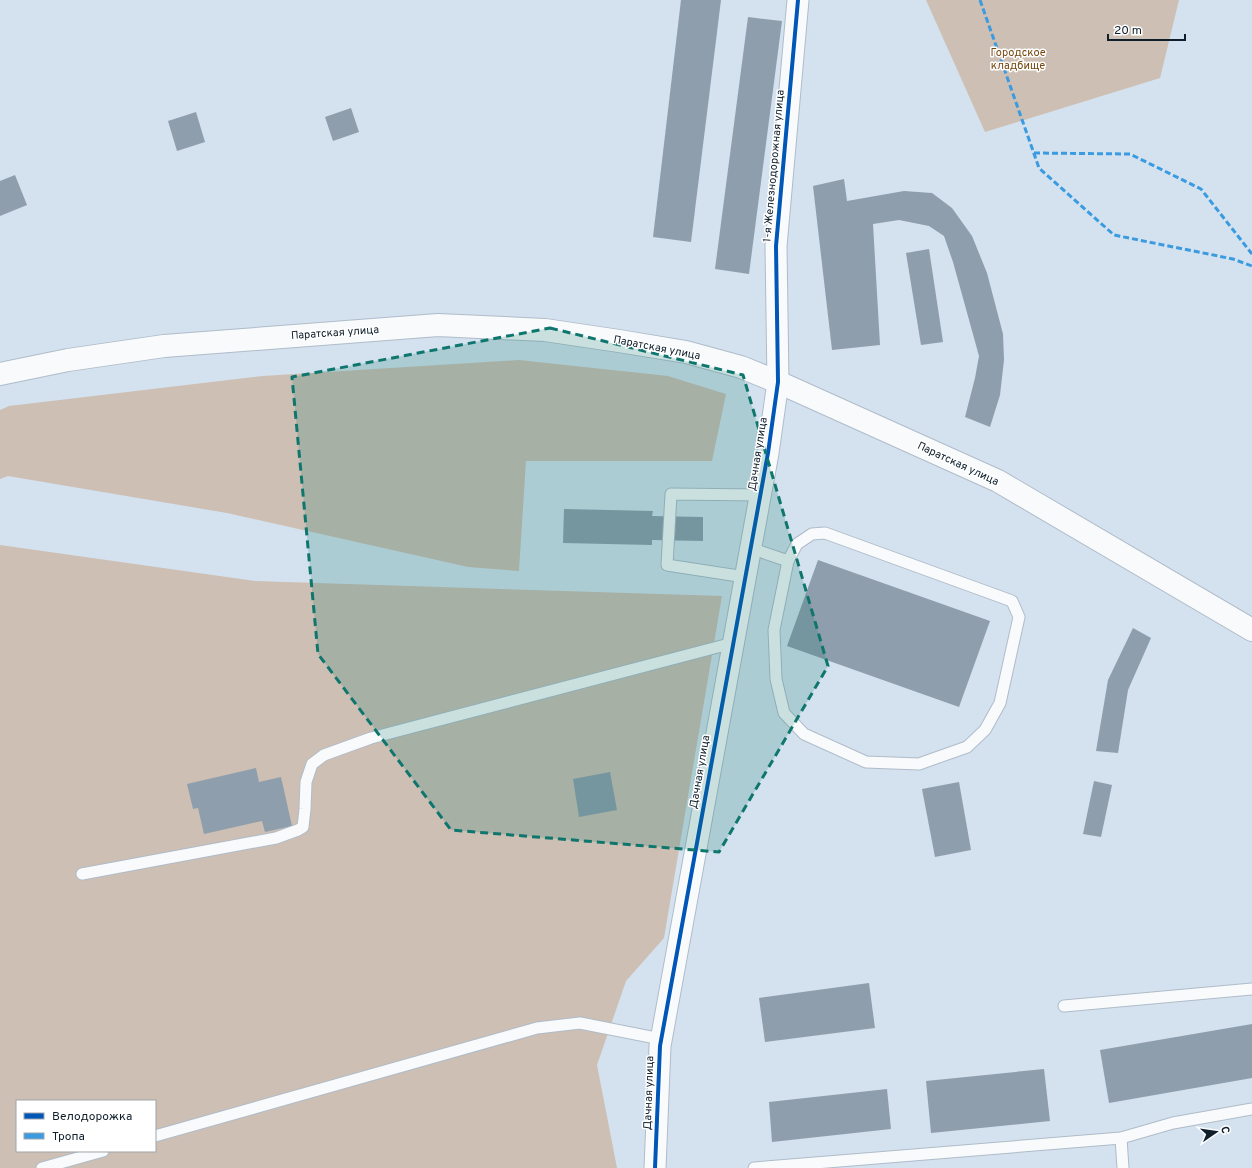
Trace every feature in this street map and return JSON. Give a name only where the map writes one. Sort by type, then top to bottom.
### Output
[{"type":"main road","name":"Паратская улица","points":[[0,374],[68,360],[164,346],[438,325],[545,330],[686,352],[741,367],[778,382],[998,481],[1252,630]]},
{"type":"street","name":"1-я Железнодорожная улица","points":[[778,382],[776,246],[798,0]]},
{"type":"street","name":"Дачная улица","points":[[655,1168],[661,1039],[760,495],[778,382]]},
{"type":"lane","points":[[745,577],[667,565],[671,494],[760,495]]},
{"type":"lane","points":[[825,533],[1012,601],[1019,618],[1000,703],[985,730],[967,747],[918,764],[866,762],[804,734],[784,713],[776,679],[774,630],[788,561],[797,544],[812,534],[825,533]]},
{"type":"lane","points":[[750,548],[788,561]]},
{"type":"lane","points":[[82,874],[276,838],[298,830],[303,827],[306,782],[312,764],[324,755],[331,752],[371,738],[733,644]]},
{"type":"lane","points":[[1064,1006],[1252,989]]},
{"type":"lane","points":[[156,1136],[537,1028],[580,1022],[661,1039]]},
{"type":"lane","points":[[754,1168],[809,1166],[1121,1138],[1173,1123],[1252,1109]]},
{"type":"lane","points":[[1121,1138],[1123,1168]]},
{"type":"lane","points":[[42,1168],[99,1152]]},
{"type":"highlighted area","points":[[550,328],[743,375],[828,666],[719,852],[451,830],[318,654],[292,377]]},
{"type":"green space","name":"Городское кладбище","points":[[926,0],[1179,0],[1160,78],[985,132]]},
{"type":"green space","points":[[519,360],[668,376],[726,394],[712,461],[526,461],[519,571],[468,567],[227,513],[8,476],[0,479],[0,410],[9,406],[263,376]]},
{"type":"green space","points":[[0,545],[255,581],[722,596],[664,938],[626,981],[597,1065],[617,1168],[0,1168]]},
{"type":"building","points":[[681,0],[721,0],[691,242],[653,237]]},
{"type":"building","points":[[748,17],[782,21],[749,274],[715,269]]},
{"type":"building","points":[[351,108],[359,132],[333,141],[325,117]]},
{"type":"building","points":[[196,112],[205,142],[177,151],[168,121]]},
{"type":"building","points":[[15,175],[27,205],[0,216],[0,181]]},
{"type":"building","points":[[844,179],[847,201],[904,191],[932,193],[952,208],[972,236],[987,273],[1003,334],[1004,360],[1000,395],[990,427],[965,417],[979,356],[953,262],[944,236],[929,226],[899,220],[873,224],[880,345],[832,350],[813,186]]},
{"type":"building","points":[[929,249],[943,342],[921,345],[906,253]]},
{"type":"building","points":[[564,509],[653,511],[652,516],[703,517],[703,541],[652,540],[652,545],[563,543]]},
{"type":"building","points":[[818,560],[990,621],[959,707],[787,646]]},
{"type":"building","points":[[1133,628],[1151,638],[1128,690],[1118,753],[1096,751],[1108,680]]},
{"type":"building","points":[[256,768],[259,782],[281,777],[292,826],[265,832],[262,821],[204,834],[198,808],[193,809],[187,784]]},
{"type":"building","points":[[610,772],[617,810],[579,817],[573,779]]},
{"type":"building","points":[[1094,781],[1112,785],[1101,837],[1083,834]]},
{"type":"building","points":[[959,782],[971,850],[935,857],[922,789]]},
{"type":"building","points":[[869,983],[875,1028],[765,1042],[759,998]]},
{"type":"building","points":[[1252,1024],[1252,1078],[1109,1103],[1100,1050]]},
{"type":"building","points":[[1044,1069],[1050,1121],[931,1133],[926,1081]]},
{"type":"building","points":[[887,1089],[891,1129],[772,1142],[769,1102]]},
{"type":"marked path","points":[[980,0],[1039,168],[1114,235],[1233,259],[1252,266]]},
{"type":"marked path","points":[[1034,153],[1130,154],[1201,189],[1252,254]]},
{"type":"cycle path","points":[[655,1168],[660,1046],[768,453],[778,382],[776,246],[798,0]]}]
